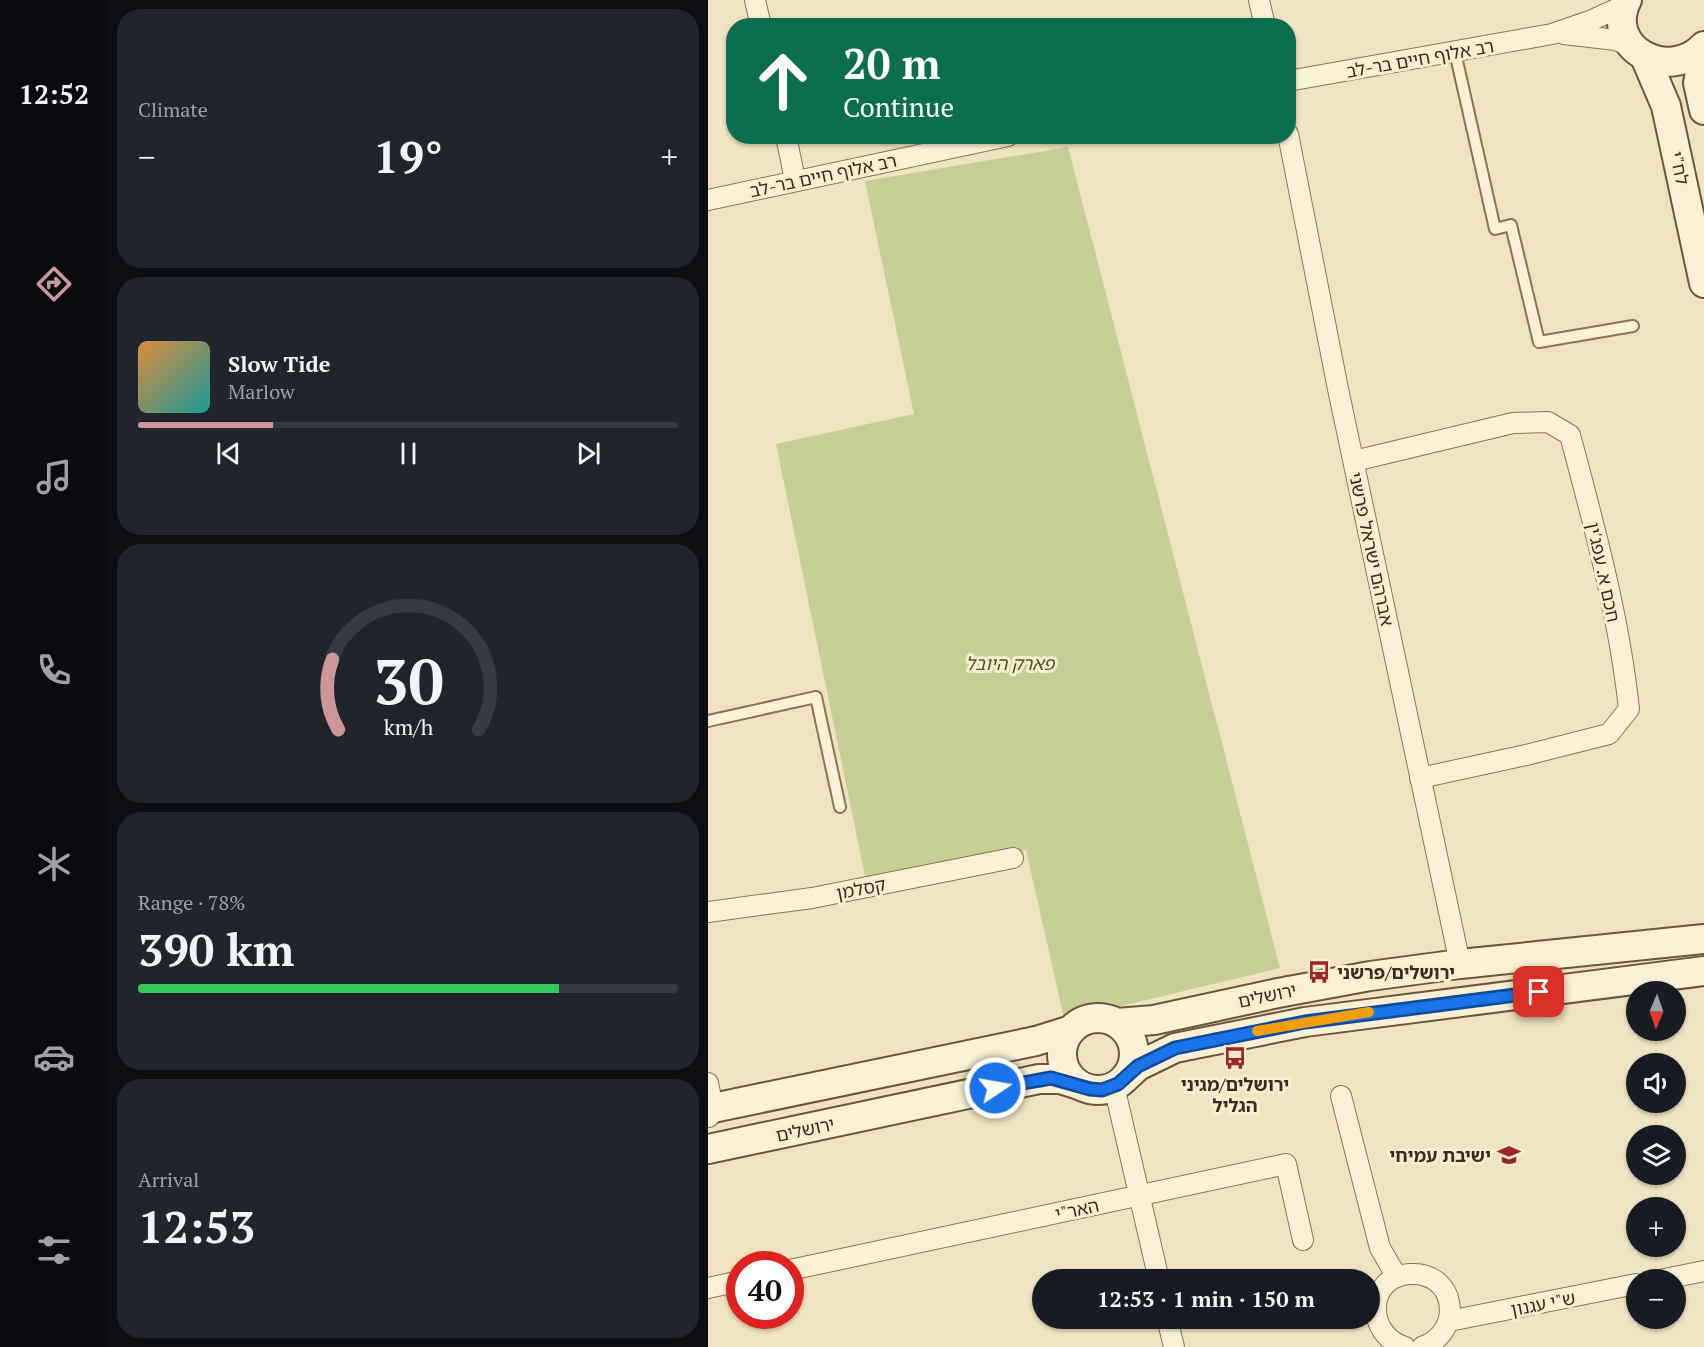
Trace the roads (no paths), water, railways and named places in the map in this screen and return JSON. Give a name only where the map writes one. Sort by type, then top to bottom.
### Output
[{"type":"street","points":[[755,0],[759,18]]},
{"type":"street","points":[[1259,0],[1262,18]]},
{"type":"street","name":"רב אלוף חיים בר-לב","points":[[1296,80],[1552,34],[1590,21],[1626,2]]},
{"type":"street","name":"לח\"י","points":[[1626,2],[1623,20],[1626,35],[1639,52],[1666,106],[1704,283]]},
{"type":"street","name":"רב אלוף חיים בר-לב","points":[[1552,34],[1616,40],[1639,52]]},
{"type":"street","points":[[1639,52],[1671,63],[1684,61],[1704,46]]},
{"type":"street","points":[[1704,51],[1698,83],[1704,110]]},
{"type":"street","points":[[788,144],[795,180]]},
{"type":"street","name":"רב אלוף חיים בר-לב","points":[[708,200],[969,144]]},
{"type":"street","name":"אברהם ישראל פרשני","points":[[1290,144],[1460,964]]},
{"type":"street","name":"חכם א. עפג'ין","points":[[1354,460],[1513,423],[1548,422],[1570,435],[1593,519],[1625,668],[1629,709],[1609,734],[1420,778]]},
{"type":"street","name":"קסלמן","points":[[708,912],[812,898],[1013,858]]},
{"type":"street","name":"ירושלים","points":[[1117,1023],[1154,1020],[1329,983],[1460,964],[1704,939]]},
{"type":"street","name":"ירושלים","points":[[1119,1082],[1138,1066],[1175,1048],[1305,1022],[1704,971]]},
{"type":"street","points":[[709,1105],[1036,1041],[1071,1030],[1085,1020],[1094,1018],[1117,1023],[1127,1032],[1134,1056],[1131,1068],[1119,1082],[1090,1089],[1079,1085],[1071,1078],[1062,1059],[1065,1039],[1071,1030]]},
{"type":"street","name":"ירושלים","points":[[708,1149],[1040,1079],[1060,1079],[1079,1085]]},
{"type":"street","points":[[1119,1082],[1157,1269]]},
{"type":"street","points":[[1341,1096],[1380,1248],[1397,1277]]},
{"type":"street","name":"האר\"י","points":[[804,1267],[1286,1164],[1303,1240]]},
{"type":"street","points":[[1686,1275],[1704,1271]]},
{"type":"street","points":[[1405,1347],[1386,1337],[1376,1316],[1380,1293],[1397,1277],[1419,1274],[1439,1284],[1450,1304],[1449,1321],[1440,1337],[1422,1347]]},
{"type":"street","points":[[708,1288],[726,1284]]},
{"type":"street","name":"ש\"י עגנון","points":[[1449,1321],[1626,1286]]},
{"type":"street","points":[[1170,1329],[1174,1347]]},
{"type":"lane","points":[[1455,52],[1495,229],[1510,225],[1539,342],[1633,326]]},
{"type":"lane","points":[[708,721],[816,697],[840,807]]},
{"type":"place","name":"ירושלים/פרשני","points":[[1319,972]]},
{"type":"place","name":"ירושלים/מגיני הגליל","points":[[1235,1058]]},
{"type":"place","name":"ישיבת עמיחי","points":[[1509,1155]]},
{"type":"park label","name":"פארק היובל","points":[[1010,663]]}]
